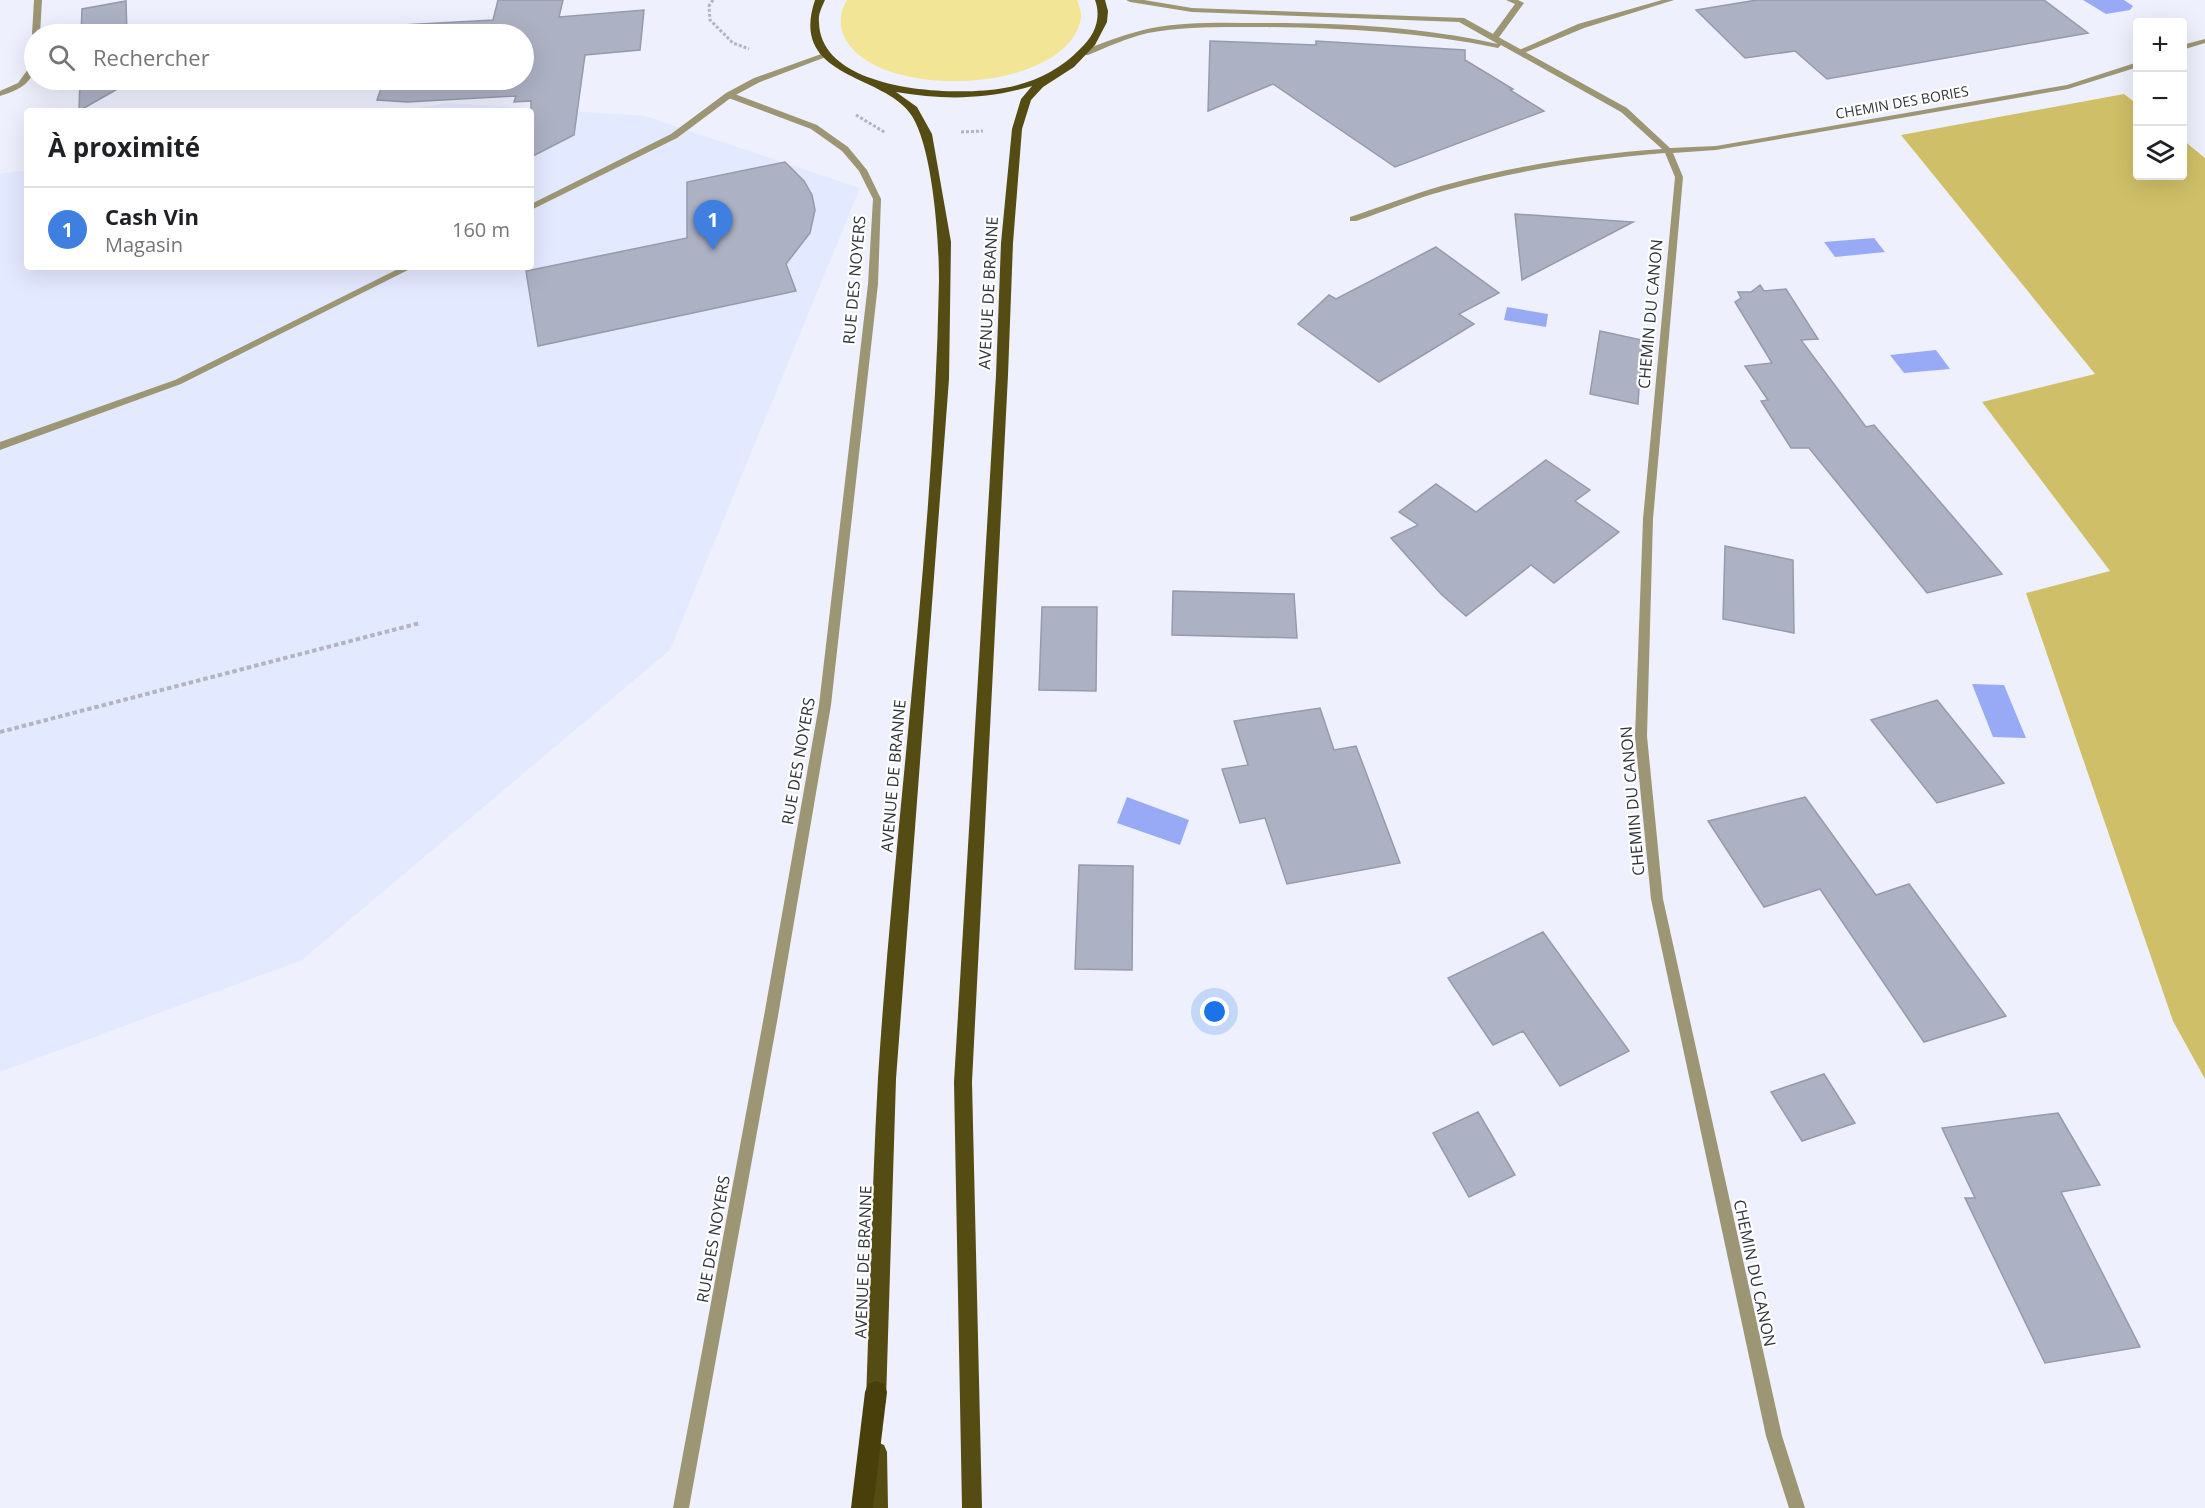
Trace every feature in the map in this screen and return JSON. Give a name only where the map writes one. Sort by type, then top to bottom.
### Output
[{"type":"highway","points":[[862,1508],[876,1392]]},
{"type":"main road","points":[[820,0],[814,17],[816,37],[827,55],[843,69],[864,80],[912,92],[943,96],[987,94],[1028,84],[1062,70],[1085,53],[1101,31],[1104,8],[1100,0]]},
{"type":"main road","name":"AVENUE DE BRANNE","points":[[972,1508],[963,1082],[1002,387],[1007,243],[1017,129],[1026,99],[1039,85],[1062,70]]},
{"type":"main road","name":"AVENUE DE BRANNE","points":[[864,80],[892,94],[913,109],[927,134],[945,242],[943,379],[886,1079],[876,1392],[878,1508]]},
{"type":"street","points":[[37,24],[38,0]]},
{"type":"street","points":[[1130,0],[1192,10],[1461,20],[1521,51]]},
{"type":"street","points":[[1494,38],[1520,3],[1510,0]]},
{"type":"street","points":[[1085,53],[1114,41],[1153,30],[1199,25],[1304,26],[1432,32],[1521,51],[1581,26],[1670,0]]},
{"type":"street","points":[[2187,46],[2205,41]]},
{"type":"street","name":"CHEMIN DU CANON","points":[[1521,51],[1624,110],[1668,149],[1679,177],[1648,519],[1641,736],[1658,899],[1774,1436],[1797,1508]]},
{"type":"street","points":[[534,206],[674,136],[729,95],[757,80],[827,55]]},
{"type":"street","name":"CHEMIN DES BORIES","points":[[1353,219],[1443,189],[1549,166],[1668,149],[1716,148],[2068,87],[2133,66]]},
{"type":"street","points":[[0,94],[21,85],[24,81]]},
{"type":"street","name":"RUE DES NOYERS","points":[[681,1508],[825,705],[872,295],[877,199],[863,170],[844,149],[814,127],[729,95]]},
{"type":"street","points":[[0,446],[178,382],[403,270]]},
{"type":"path","points":[[0,732],[420,623]]},
{"type":"shaded area","points":[[847,0],[1077,0],[1081,18],[1068,44],[1042,63],[1007,75],[967,81],[927,80],[890,71],[860,56],[842,30],[842,13]]},
{"type":"shaded area","points":[[2124,94],[2133,101],[2133,180],[2187,180],[2187,143],[2205,158],[2205,1079],[2173,1021],[2026,593],[2110,571],[1982,402],[2095,374],[1901,135]]},
{"type":"shaded area","points":[[448,103],[524,108],[416,108]]},
{"type":"shaded area","points":[[534,109],[645,116],[860,188],[670,650],[302,960],[0,1072],[0,174],[24,170],[24,270],[534,270]]},
{"type":"water","points":[[2083,0],[2124,0],[2133,6],[2130,10],[2106,14]]},
{"type":"water","points":[[1874,238],[1885,252],[1835,257],[1824,242]]},
{"type":"water","points":[[1507,307],[1548,314],[1546,327],[1504,320]]},
{"type":"water","points":[[1936,350],[1950,369],[1904,373],[1890,355]]},
{"type":"water","points":[[1972,684],[2004,685],[2026,738],[1993,737]]},
{"type":"water","points":[[1127,797],[1189,820],[1180,845],[1117,823]]},
{"type":"building","points":[[498,0],[563,0],[559,17],[644,10],[640,50],[585,55],[574,135],[534,155],[534,108],[531,108],[531,101],[514,102],[516,96],[407,102],[377,100],[380,90],[534,90],[534,24],[420,24],[493,20]]},
{"type":"building","points":[[1757,0],[2044,0],[2088,33],[1827,79],[1795,51],[1745,58],[1696,10]]},
{"type":"building","points":[[126,1],[127,24],[81,24],[82,9]]},
{"type":"building","points":[[1210,41],[1316,45],[1316,41],[1465,50],[1465,60],[1544,111],[1395,167],[1273,84],[1208,111]]},
{"type":"building","points":[[80,90],[116,90],[84,108],[79,108]]},
{"type":"building","points":[[785,162],[804,181],[812,195],[815,210],[810,233],[786,264],[796,291],[538,346],[526,271],[687,238],[687,182]]},
{"type":"building","points":[[1515,214],[1633,222],[1522,280]]},
{"type":"building","points":[[1436,247],[1499,293],[1459,314],[1474,324],[1379,382],[1298,324],[1329,295],[1336,299]]},
{"type":"building","points":[[1760,285],[1764,291],[1786,289],[1818,339],[1801,340],[1866,427],[1874,425],[2002,574],[1927,593],[1809,448],[1791,448],[1761,401],[1768,400],[1745,366],[1772,363],[1735,302],[1741,298],[1738,292],[1751,292]]},
{"type":"building","points":[[1600,331],[1642,340],[1638,404],[1590,394]]},
{"type":"building","points":[[1546,460],[1590,490],[1575,501],[1619,532],[1554,583],[1531,565],[1466,616],[1441,594],[1391,538],[1418,525],[1399,512],[1436,484],[1476,512]]},
{"type":"building","points":[[1725,546],[1793,560],[1794,633],[1723,619]]},
{"type":"building","points":[[1173,591],[1294,594],[1297,638],[1172,635]]},
{"type":"building","points":[[1042,607],[1097,607],[1096,691],[1039,690]]},
{"type":"building","points":[[1937,700],[2004,783],[1937,803],[1871,720]]},
{"type":"building","points":[[1320,708],[1334,750],[1356,746],[1400,863],[1287,884],[1265,818],[1240,823],[1222,769],[1248,765],[1234,721]]},
{"type":"building","points":[[1805,797],[1876,895],[1909,884],[2006,1016],[1924,1042],[1820,889],[1764,907],[1708,821]]},
{"type":"building","points":[[1079,865],[1133,866],[1132,970],[1075,969]]},
{"type":"building","points":[[1543,932],[1629,1051],[1560,1086],[1523,1031],[1493,1045],[1448,978]]},
{"type":"building","points":[[1824,1074],[1855,1123],[1802,1141],[1771,1092]]},
{"type":"building","points":[[1478,1112],[1515,1175],[1469,1197],[1433,1133]]},
{"type":"building","points":[[2058,1113],[2100,1185],[2061,1192],[2140,1347],[2045,1363],[1965,1198],[1975,1198],[1942,1128]]},
{"type":"place","name":"Cash Vin","points":[[713,250]]}]
